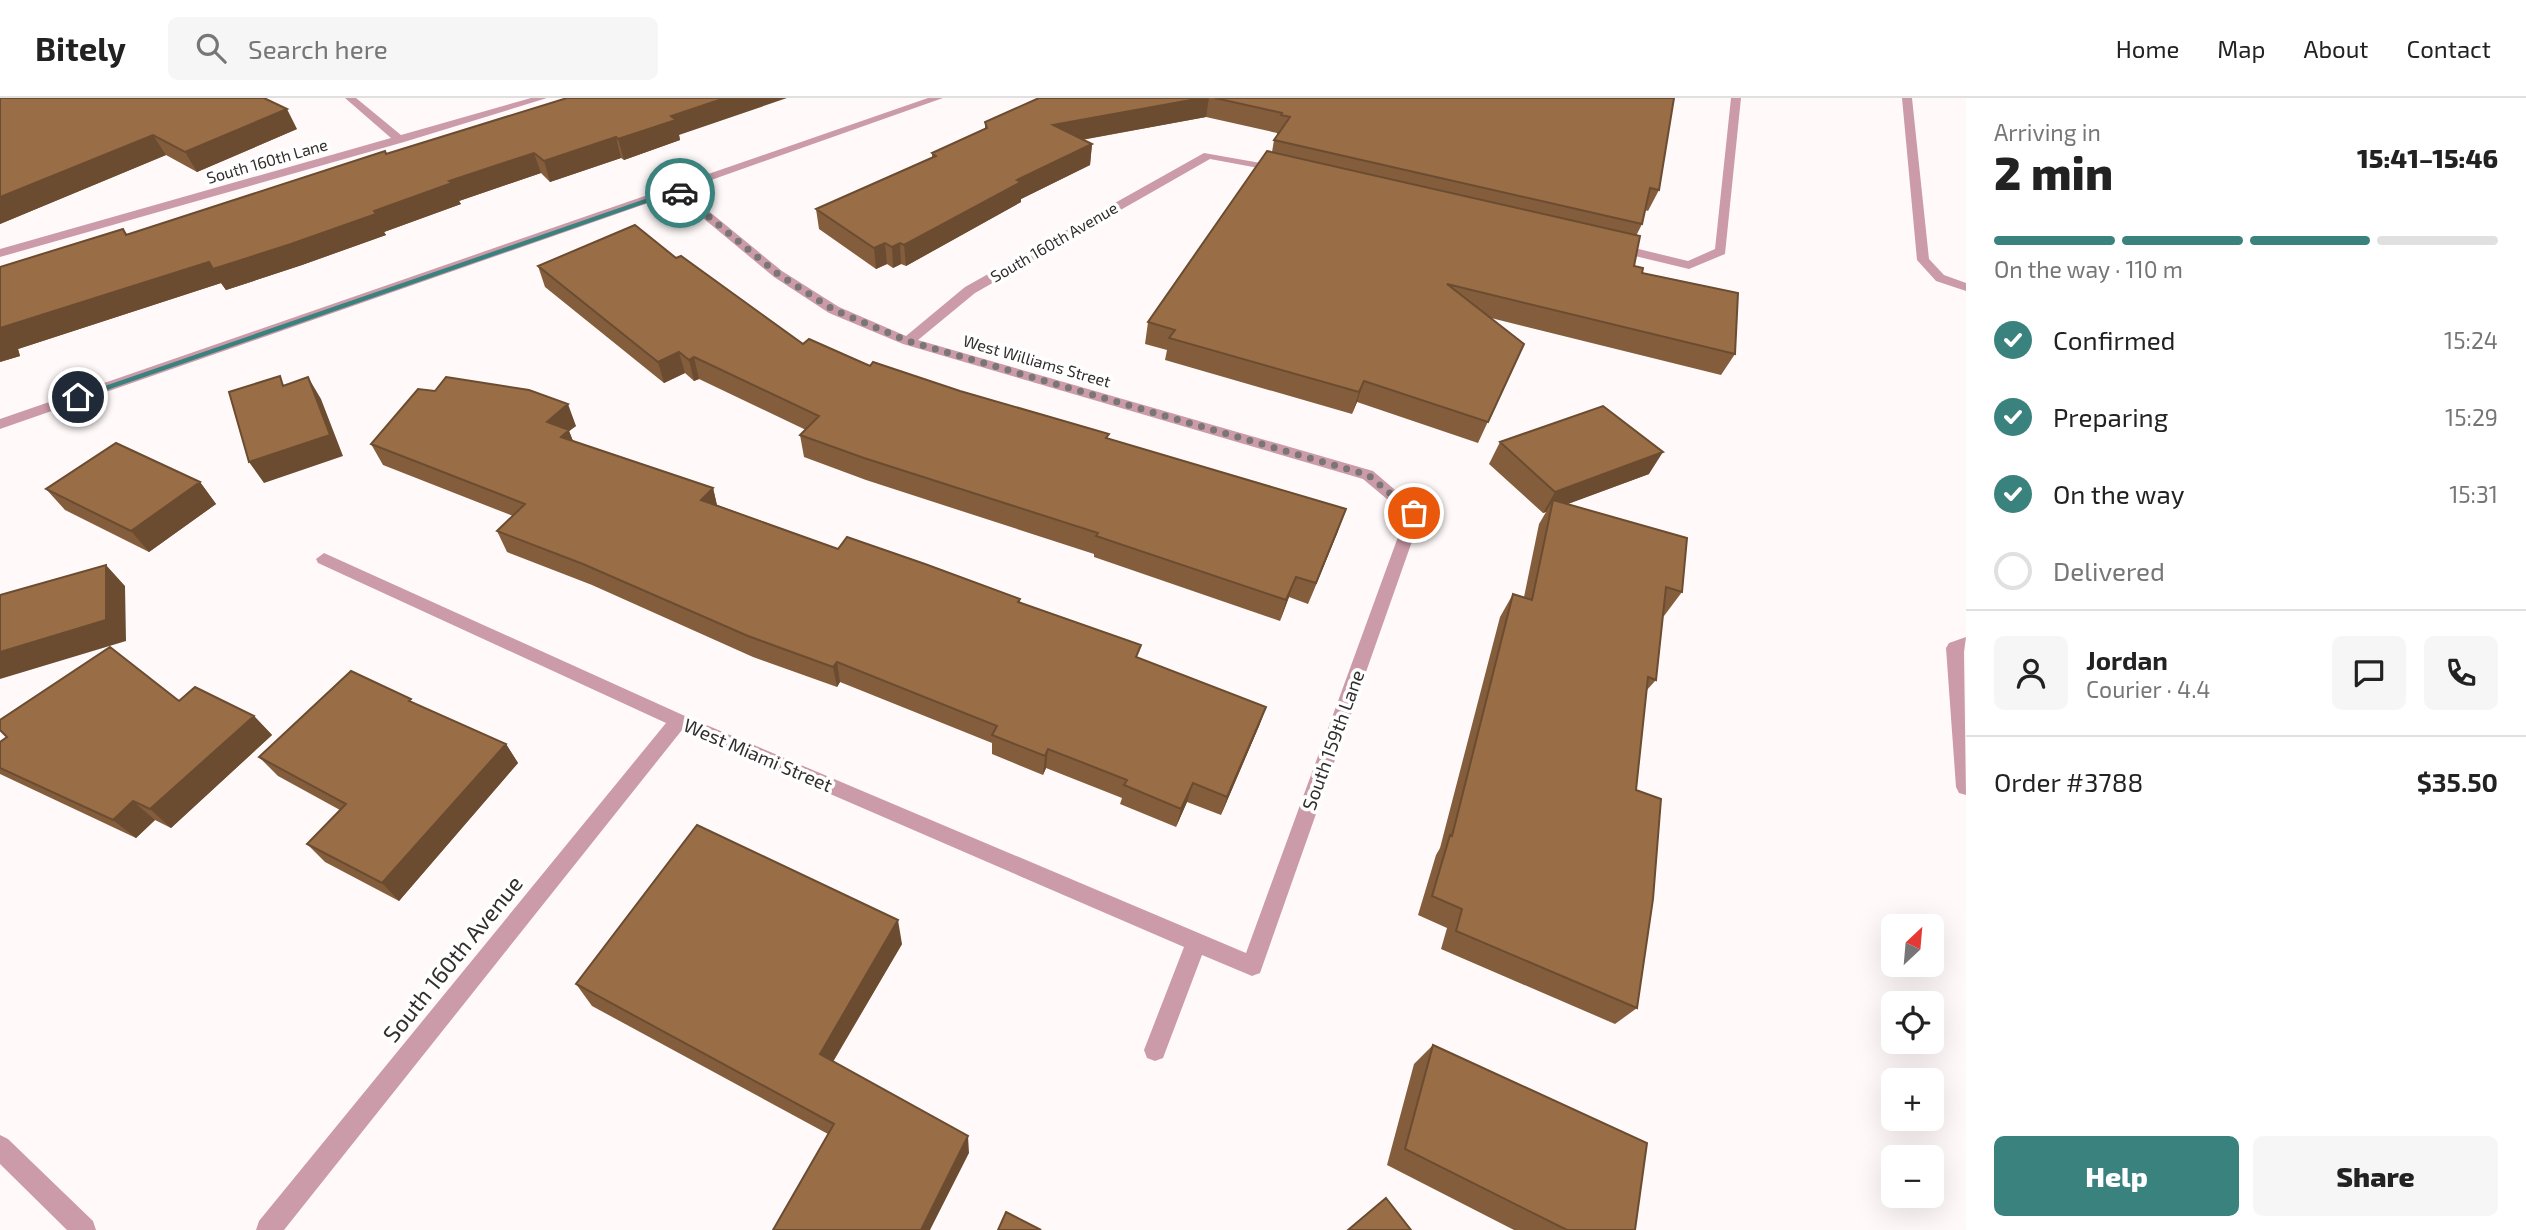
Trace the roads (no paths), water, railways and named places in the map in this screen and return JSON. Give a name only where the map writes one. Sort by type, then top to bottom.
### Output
[{"type":"street","points":[[350,98],[400,140]]},
{"type":"street","name":"South 160th Lane","points":[[0,253],[542,98]]},
{"type":"street","points":[[0,424],[938,98]]},
{"type":"street","points":[[1596,243],[1689,265],[1721,251],[1736,98]]},
{"type":"street","points":[[1907,98],[1923,260],[1940,278],[1966,287]]},
{"type":"street","name":"South 160th Avenue","points":[[908,341],[971,290],[1208,155],[1292,172]]},
{"type":"street","name":"West Williams Street","points":[[676,190],[778,274],[834,310],[908,341],[1368,475],[1414,513]]},
{"type":"street","name":"South 159th Lane","points":[[1252,966],[1414,513]]},
{"type":"street","name":"West Miami Street","points":[[324,559],[679,721],[1252,966]]},
{"type":"street","points":[[1966,644],[1955,649],[1966,787]]},
{"type":"street","name":"South 160th Avenue","points":[[268,1230],[679,721]]},
{"type":"street","points":[[1155,1051],[1196,943]]},
{"type":"street","points":[[0,1147],[84,1230]]}]
